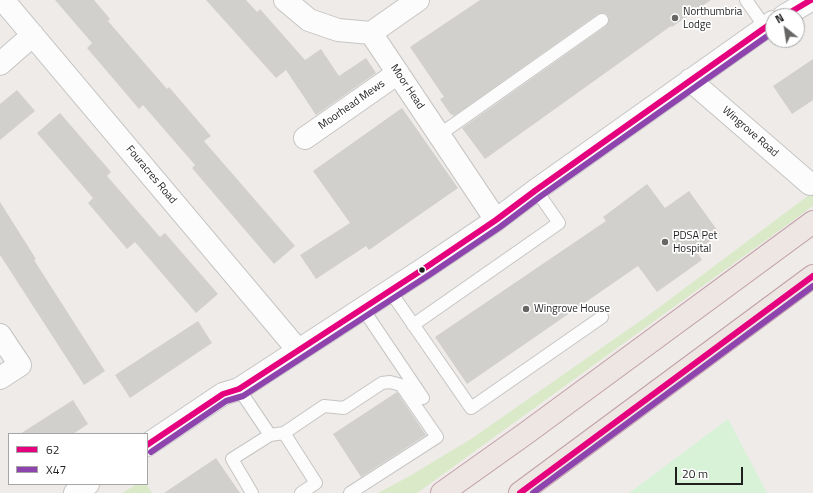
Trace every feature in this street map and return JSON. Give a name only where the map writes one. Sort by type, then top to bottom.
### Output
[{"type":"highway","points":[[442,493],[525,434],[813,222]]},
{"type":"highway","points":[[520,493],[813,276]]},
{"type":"street","name":"Fouracres Road","points":[[3,0],[298,350]]},
{"type":"street","points":[[285,0],[309,20],[338,30],[371,33],[418,0]]},
{"type":"street","points":[[798,8],[811,0]]},
{"type":"street","points":[[148,444],[363,309],[496,220],[765,27]]},
{"type":"street","name":"Moor Head","points":[[371,33],[496,220]]},
{"type":"street","points":[[0,64],[33,35]]},
{"type":"street","name":"Moorhead Mews","points":[[305,138],[398,73]]},
{"type":"street","name":"Wingrove Road","points":[[690,80],[810,184]]},
{"type":"street","points":[[0,335],[20,365],[0,378]]},
{"type":"street","points":[[75,493],[87,485]]},
{"type":"lane","points":[[746,0],[765,20]]},
{"type":"lane","points":[[439,135],[602,20]]},
{"type":"lane","points":[[413,325],[559,223],[536,190]]},
{"type":"lane","points":[[390,291],[471,408],[602,316]]},
{"type":"lane","points":[[363,309],[423,398]]},
{"type":"lane","points":[[252,493],[232,459],[270,435],[284,432],[324,406],[344,408],[382,383],[390,382],[401,385],[437,437],[350,493]]},
{"type":"lane","points":[[231,391],[270,435]]},
{"type":"lane","points":[[284,432],[316,483],[307,491]]},
{"type":"green space","points":[[813,192],[813,206],[417,493],[378,493],[408,477],[471,439],[653,312]]},
{"type":"green space","points":[[728,419],[767,493],[629,493]]},
{"type":"green space","points":[[135,485],[147,485],[152,493],[122,493]]},
{"type":"building","points":[[55,0],[94,0],[110,19],[108,21],[167,89],[169,87],[211,136],[204,141],[295,246],[274,264],[192,168],[195,165],[143,105],[139,109],[87,48],[92,43]]},
{"type":"building","points":[[206,0],[246,0],[257,12],[260,9],[305,60],[321,49],[339,76],[366,58],[376,73],[316,115],[286,70],[276,78]]},
{"type":"building","points":[[480,0],[711,0],[672,27],[671,26],[485,159],[462,128],[606,26],[609,20],[605,13],[598,14],[454,116],[452,114],[451,115],[440,99],[444,97],[410,47]]},
{"type":"building","points":[[813,59],[813,100],[792,114],[773,86]]},
{"type":"building","points":[[17,90],[35,111],[0,140],[0,104]]},
{"type":"building","points":[[402,108],[458,188],[369,250],[366,246],[316,279],[300,255],[350,223],[313,171]]},
{"type":"building","points":[[60,113],[111,172],[107,176],[160,237],[165,233],[218,294],[196,313],[135,242],[127,249],[88,203],[93,198],[37,133]]},
{"type":"building","points":[[647,184],[665,208],[689,191],[720,234],[696,251],[702,260],[657,292],[638,266],[467,384],[435,337],[606,221],[603,217]]},
{"type":"building","points":[[0,202],[36,259],[34,260],[105,371],[84,385],[0,255]]},
{"type":"building","points":[[198,321],[212,343],[130,398],[115,375]]},
{"type":"building","points":[[397,392],[426,435],[361,477],[333,434]]},
{"type":"building","points":[[73,400],[88,424],[74,433],[22,433]]},
{"type":"building","points":[[216,458],[240,493],[164,493]]},
{"type":"transit line","name":"62","points":[[798,8],[811,0]]},
{"type":"transit line","name":"62","points":[[148,444],[223,394],[239,389],[425,268],[496,220],[765,28]]},
{"type":"transit line","name":"X47","points":[[151,452],[226,401],[243,396],[429,275],[500,227],[541,196],[765,38]]},
{"type":"transit line","name":"62","points":[[520,493],[813,276]]},
{"type":"transit line","name":"X47","points":[[533,493],[813,286]]},
{"type":"place","name":"Northumbria Lodge","points":[[675,18]]},
{"type":"place","name":"PDSA Pet Hospital","points":[[665,242]]},
{"type":"place","name":"Wingrove House","points":[[526,309]]}]
